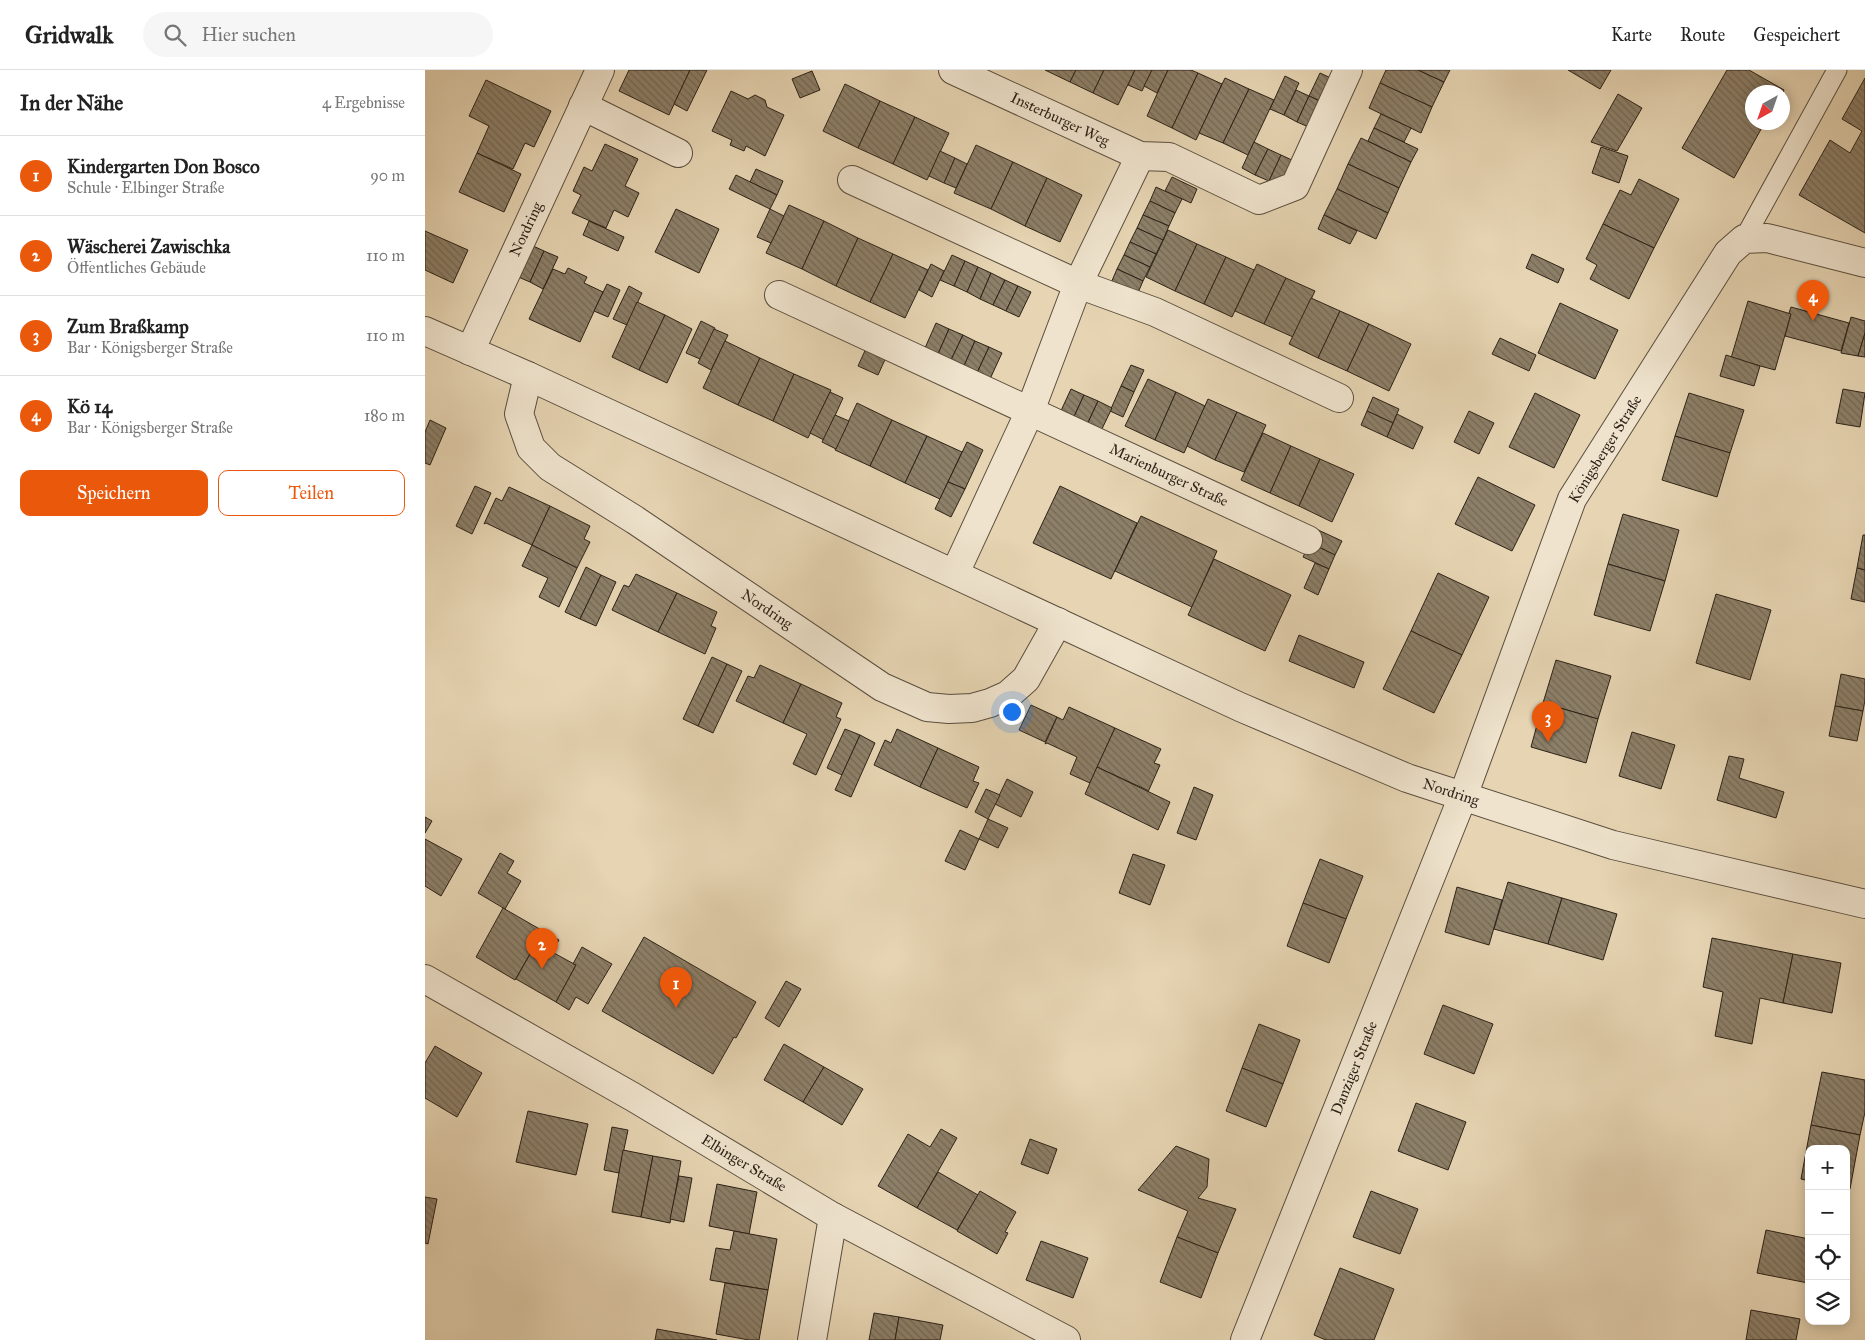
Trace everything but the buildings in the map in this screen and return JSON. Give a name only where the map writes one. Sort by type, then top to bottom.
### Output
[{"type":"street","name":"Nordring","points":[[470,351],[600,70]]},
{"type":"street","name":"Insterburger Weg","points":[[953,70],[1140,156]]},
{"type":"street","points":[[955,573],[1030,411],[1078,284],[1140,156],[1169,157],[1259,200],[1295,186],[1348,70]]},
{"type":"street","points":[[583,106],[677,153]]},
{"type":"street","points":[[852,180],[1078,284],[1155,312],[1339,398]]},
{"type":"street","points":[[1744,239],[1767,238],[1865,264]]},
{"type":"street","name":"Königsberger Straße","points":[[1463,796],[1572,499],[1728,253],[1744,239]]},
{"type":"street","name":"Marienburger Straße","points":[[779,295],[1308,540]]},
{"type":"street","name":"Nordring","points":[[425,331],[528,376],[1276,722],[1407,778],[1613,845],[1865,904]]},
{"type":"street","name":"Nordring","points":[[528,376],[519,414],[531,448],[550,467],[635,520],[882,687],[927,707],[971,708],[990,703],[1008,695],[1026,679],[1058,622]]},
{"type":"street","name":"Danziger Straße","points":[[1245,1340],[1463,796]]},
{"type":"street","name":"Elbinger Straße","points":[[425,979],[633,1096],[833,1217],[1066,1340]]},
{"type":"street","points":[[812,1340],[833,1217]]},
{"type":"lane","points":[[1744,239],[1837,70]]},
{"type":"place","name":"Kö 14","points":[[1813,321]]},
{"type":"place","name":"Zum Braßkamp","points":[[1548,742]]},
{"type":"place","name":"Wäscherei Zawischka","points":[[542,969]]},
{"type":"place","name":"Kindergarten Don Bosco","points":[[676,1008]]}]
